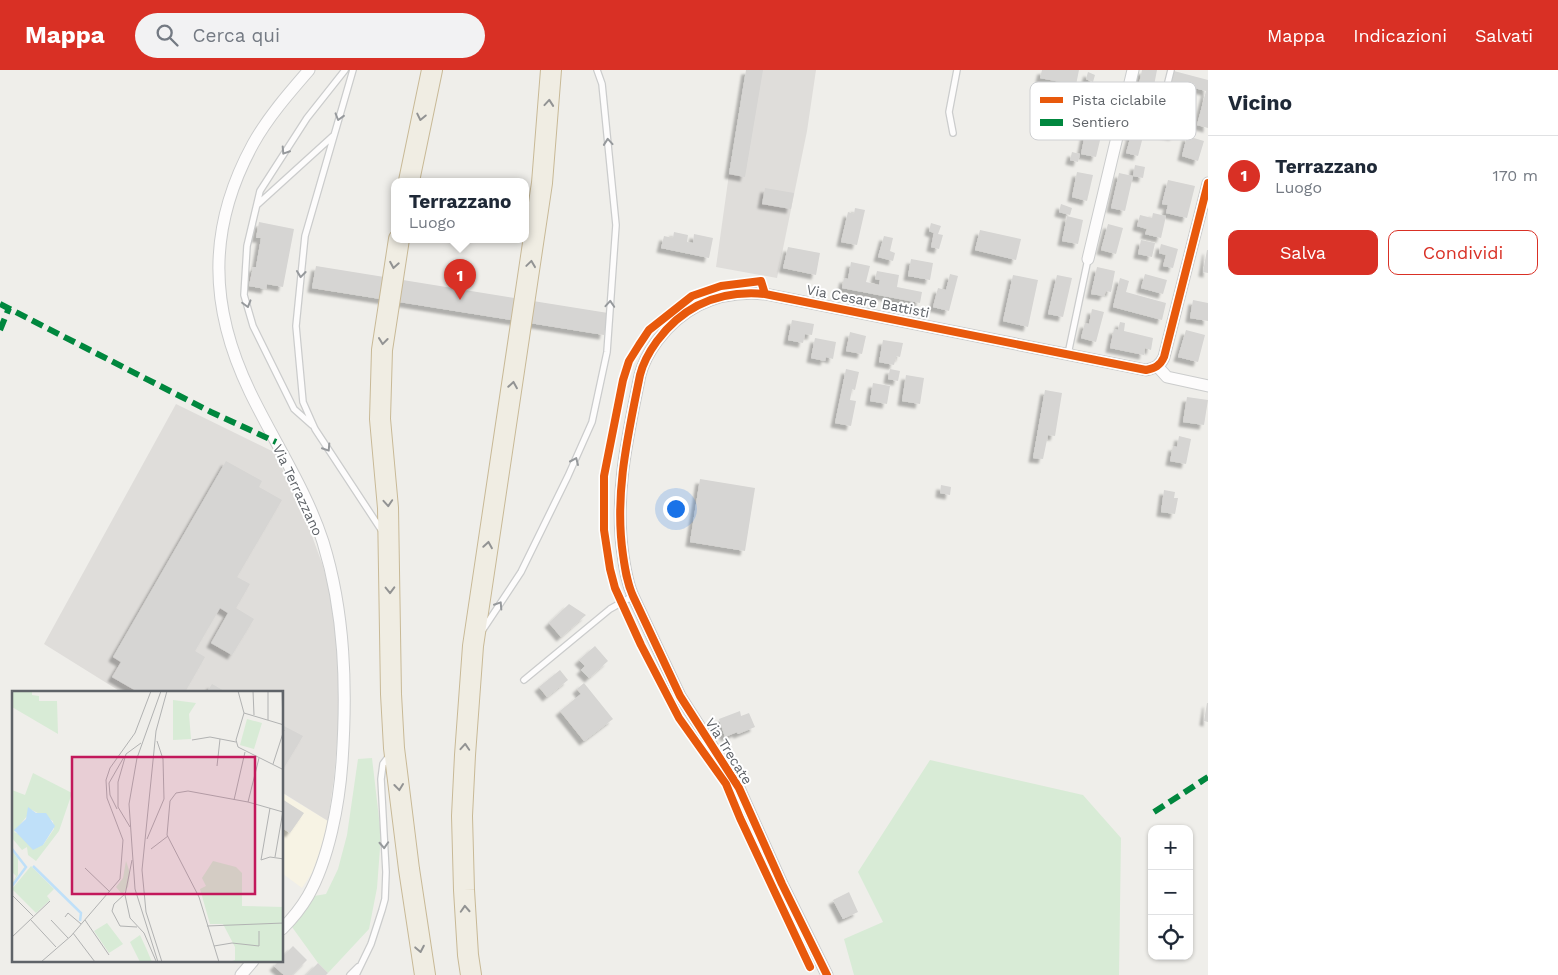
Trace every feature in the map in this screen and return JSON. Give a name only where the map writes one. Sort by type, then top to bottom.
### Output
[{"type":"highway","points":[[410,178],[432,70]]},
{"type":"highway","points":[[471,975],[464,890],[462,816],[473,646],[542,183],[551,70]]},
{"type":"highway","points":[[398,243],[389,292],[382,350],[380,419],[388,508],[391,694],[394,748],[409,869],[425,975]]},
{"type":"street","name":"Via Terrazzano","points":[[284,927],[308,897],[316,879],[324,857],[336,805],[341,778],[345,718],[341,627],[335,588],[316,522],[239,368],[222,309],[218,264],[223,226],[232,192],[241,169],[254,143],[271,117],[309,70]]},
{"type":"street","points":[[1088,260],[1116,140]]},
{"type":"street","points":[[1208,183],[1164,357],[1158,366],[1167,377],[1208,386]]},
{"type":"street","name":"Via Cesare Battisti","points":[[633,596],[626,572],[620,538],[619,511],[621,479],[634,403],[644,361],[666,329],[689,309],[713,299],[732,294],[754,292],[1146,370],[1158,366]]},
{"type":"street","name":"Via Trecate","points":[[633,596],[680,696],[739,788],[782,884],[827,975]]},
{"type":"street","points":[[241,975],[252,962]]},
{"type":"lane","points":[[315,429],[294,409],[253,326],[244,294],[247,246],[260,191],[302,126],[345,70]]},
{"type":"lane","points":[[353,70],[305,236],[296,326],[303,402],[315,429],[389,542]]},
{"type":"lane","points":[[473,646],[520,572],[568,476],[592,422],[606,352],[616,224],[602,84],[597,70]]},
{"type":"lane","points":[[953,133],[950,112],[957,70]]},
{"type":"lane","points":[[256,206],[333,136]]},
{"type":"lane","points":[[1068,354],[1088,260]]},
{"type":"lane","points":[[524,680],[610,610],[633,596]]},
{"type":"lane","points":[[356,975],[374,936],[384,899],[386,872],[381,779],[383,764],[394,748]]},
{"type":"lane","points":[[350,975],[361,964]]},
{"type":"shaded area","points":[[747,70],[816,70],[807,131],[777,278],[716,267],[729,174]]},
{"type":"shaded area","points":[[176,404],[274,452],[301,506],[323,566],[334,610],[339,683],[338,731],[328,821],[284,794],[284,691],[119,691],[44,644]]},
{"type":"shaded area","points":[[284,794],[328,821],[322,846],[312,873],[302,888],[284,875]]},
{"type":"green space","points":[[372,758],[381,835],[377,888],[369,929],[328,973],[318,963],[292,927],[314,896],[326,894],[338,869],[347,835],[358,759]]},
{"type":"green space","points":[[930,760],[1083,795],[1121,838],[1119,975],[854,975],[844,939],[883,922],[858,872]]},
{"type":"building","points":[[746,70],[763,70],[745,177],[729,174]]},
{"type":"building","points":[[1042,70],[1079,70],[1077,82],[1061,82],[1040,78]]},
{"type":"building","points":[[1142,70],[1157,70],[1155,82],[1139,82]]},
{"type":"building","points":[[1174,71],[1208,80],[1208,128],[1197,125],[1206,91],[1196,88],[1196,82],[1171,82]]},
{"type":"building","points":[[1088,72],[1095,75],[1093,82],[1086,79]]},
{"type":"building","points":[[1196,139],[1204,141],[1198,161],[1182,156],[1186,140]]},
{"type":"building","points":[[1084,140],[1100,140],[1096,157],[1081,154]]},
{"type":"building","points":[[1130,140],[1142,140],[1138,156],[1126,153]]},
{"type":"building","points":[[1072,152],[1080,154],[1078,162],[1070,160]]},
{"type":"building","points":[[1135,165],[1145,167],[1143,178],[1133,176]]},
{"type":"building","points":[[1077,172],[1093,175],[1087,201],[1072,197]]},
{"type":"building","points":[[1119,173],[1133,176],[1125,211],[1111,208]]},
{"type":"building","points":[[1168,180],[1195,186],[1187,218],[1166,213],[1168,205],[1162,204]]},
{"type":"building","points":[[765,188],[794,193],[791,209],[762,204]]},
{"type":"building","points":[[1061,204],[1072,208],[1070,215],[1059,212]]},
{"type":"building","points":[[855,208],[865,210],[857,245],[841,242],[848,212],[854,214]]},
{"type":"building","points":[[1153,213],[1166,216],[1161,238],[1145,234],[1147,229],[1137,226],[1140,215],[1152,218]]},
{"type":"building","points":[[1067,216],[1083,220],[1078,244],[1062,241]]},
{"type":"building","points":[[259,222],[294,229],[283,287],[267,284],[266,289],[249,286],[253,267],[256,267],[261,238],[256,238]]},
{"type":"building","points":[[931,223],[941,226],[938,234],[943,235],[939,249],[931,247],[934,233],[929,231]]},
{"type":"building","points":[[1108,224],[1123,228],[1116,254],[1101,250]]},
{"type":"building","points":[[980,230],[1021,239],[1016,260],[975,250]]},
{"type":"building","points":[[674,232],[688,235],[687,242],[693,243],[694,234],[713,238],[709,258],[661,248],[664,236],[673,238]]},
{"type":"building","points":[[884,236],[893,238],[890,251],[895,253],[893,261],[878,257]]},
{"type":"building","points":[[1141,240],[1155,243],[1152,257],[1138,254]]},
{"type":"building","points":[[1161,244],[1178,249],[1173,268],[1163,266],[1166,255],[1159,253]]},
{"type":"building","points":[[788,247],[820,253],[816,275],[783,268]]},
{"type":"building","points":[[1208,250],[1208,273],[1203,272]]},
{"type":"building","points":[[911,259],[933,263],[930,280],[908,276]]},
{"type":"building","points":[[851,262],[870,266],[866,282],[879,285],[880,280],[875,279],[877,271],[899,275],[897,287],[922,292],[920,303],[842,288],[844,278],[848,279]]},
{"type":"building","points":[[316,266],[608,313],[604,335],[312,288]]},
{"type":"building","points":[[1097,267],[1115,271],[1111,292],[1106,291],[1104,296],[1091,294]]},
{"type":"building","points":[[950,274],[958,276],[949,311],[933,307],[938,288],[946,290]]},
{"type":"building","points":[[1145,274],[1167,280],[1163,294],[1141,288]]},
{"type":"building","points":[[1013,275],[1038,280],[1028,327],[1003,321]]},
{"type":"building","points":[[1057,275],[1072,278],[1063,317],[1048,314]]},
{"type":"building","points":[[1120,278],[1129,281],[1126,292],[1166,303],[1162,320],[1113,307]]},
{"type":"building","points":[[1193,300],[1208,303],[1208,321],[1190,318]]},
{"type":"building","points":[[1092,309],[1104,312],[1096,342],[1081,338],[1085,323],[1089,324]]},
{"type":"building","points":[[792,320],[814,324],[812,335],[805,334],[803,343],[788,340]]},
{"type":"building","points":[[1120,322],[1125,323],[1124,331],[1153,338],[1151,350],[1145,348],[1144,355],[1110,348],[1114,329],[1118,330]]},
{"type":"building","points":[[1186,330],[1205,335],[1198,362],[1178,357]]},
{"type":"building","points":[[850,332],[866,336],[862,354],[846,351]]},
{"type":"building","points":[[815,338],[836,342],[833,359],[826,357],[825,361],[811,358]]},
{"type":"building","points":[[883,340],[903,343],[900,357],[896,356],[894,365],[879,362]]},
{"type":"building","points":[[846,369],[859,372],[855,390],[852,389],[850,400],[856,401],[851,426],[835,423]]},
{"type":"building","points":[[890,369],[900,371],[898,381],[888,379]]},
{"type":"building","points":[[906,375],[924,378],[920,404],[902,401]]},
{"type":"building","points":[[873,383],[890,386],[887,404],[870,401]]},
{"type":"building","points":[[1045,390],[1062,393],[1055,436],[1048,435],[1043,459],[1033,458]]},
{"type":"building","points":[[1187,397],[1208,400],[1204,425],[1183,422]]},
{"type":"building","points":[[1179,436],[1191,439],[1186,464],[1170,461],[1173,446],[1177,447]]},
{"type":"building","points":[[226,461],[262,481],[259,487],[282,500],[237,577],[250,584],[236,608],[254,619],[232,655],[211,643],[228,613],[220,608],[195,651],[205,657],[186,691],[136,691],[112,677],[121,662],[113,657]]},
{"type":"building","points":[[700,479],[755,488],[745,551],[690,542]]},
{"type":"building","points":[[941,485],[951,487],[950,495],[940,493]]},
{"type":"building","points":[[1164,490],[1175,492],[1174,498],[1178,498],[1175,514],[1161,512]]},
{"type":"building","points":[[569,604],[586,615],[561,637],[549,623]]},
{"type":"building","points":[[595,646],[608,661],[589,678],[581,670],[585,666],[579,660]]},
{"type":"building","points":[[560,670],[568,680],[547,697],[539,687]]},
{"type":"building","points":[[584,683],[613,719],[584,741],[560,711],[581,694],[577,689]]},
{"type":"building","points":[[212,684],[224,691],[208,691]]},
{"type":"building","points":[[1208,703],[1208,722],[1204,721]]},
{"type":"building","points":[[740,711],[741,716],[749,713],[755,727],[725,737],[719,719]]},
{"type":"building","points":[[284,726],[303,736],[284,768]]},
{"type":"building","points":[[284,800],[304,813],[290,833],[284,829]]},
{"type":"building","points":[[849,892],[858,912],[843,919],[833,900]]},
{"type":"building","points":[[293,946],[307,960],[292,975],[284,975],[274,966],[278,962],[284,962],[284,955]]},
{"type":"building","points":[[318,963],[328,973],[326,975],[306,975]]},
{"type":"marked path","points":[[0,304],[211,412],[276,442]]},
{"type":"marked path","points":[[0,330],[9,308]]},
{"type":"marked path","points":[[1154,812],[1208,777]]},
{"type":"cycle path","points":[[827,975],[782,884],[739,788],[680,696],[633,596],[626,576],[621,532],[621,487],[640,375],[651,349],[668,328],[691,309],[719,298],[749,293],[765,294],[1146,370],[1159,365],[1164,357],[1208,183]]},
{"type":"cycle path","points":[[765,294],[761,281],[721,286],[692,296],[649,330],[629,361],[623,380],[604,476],[604,530],[615,588],[641,645],[679,718],[726,784],[810,967]]},
{"type":"place","name":"Terrazzano","points":[[460,300]]}]
